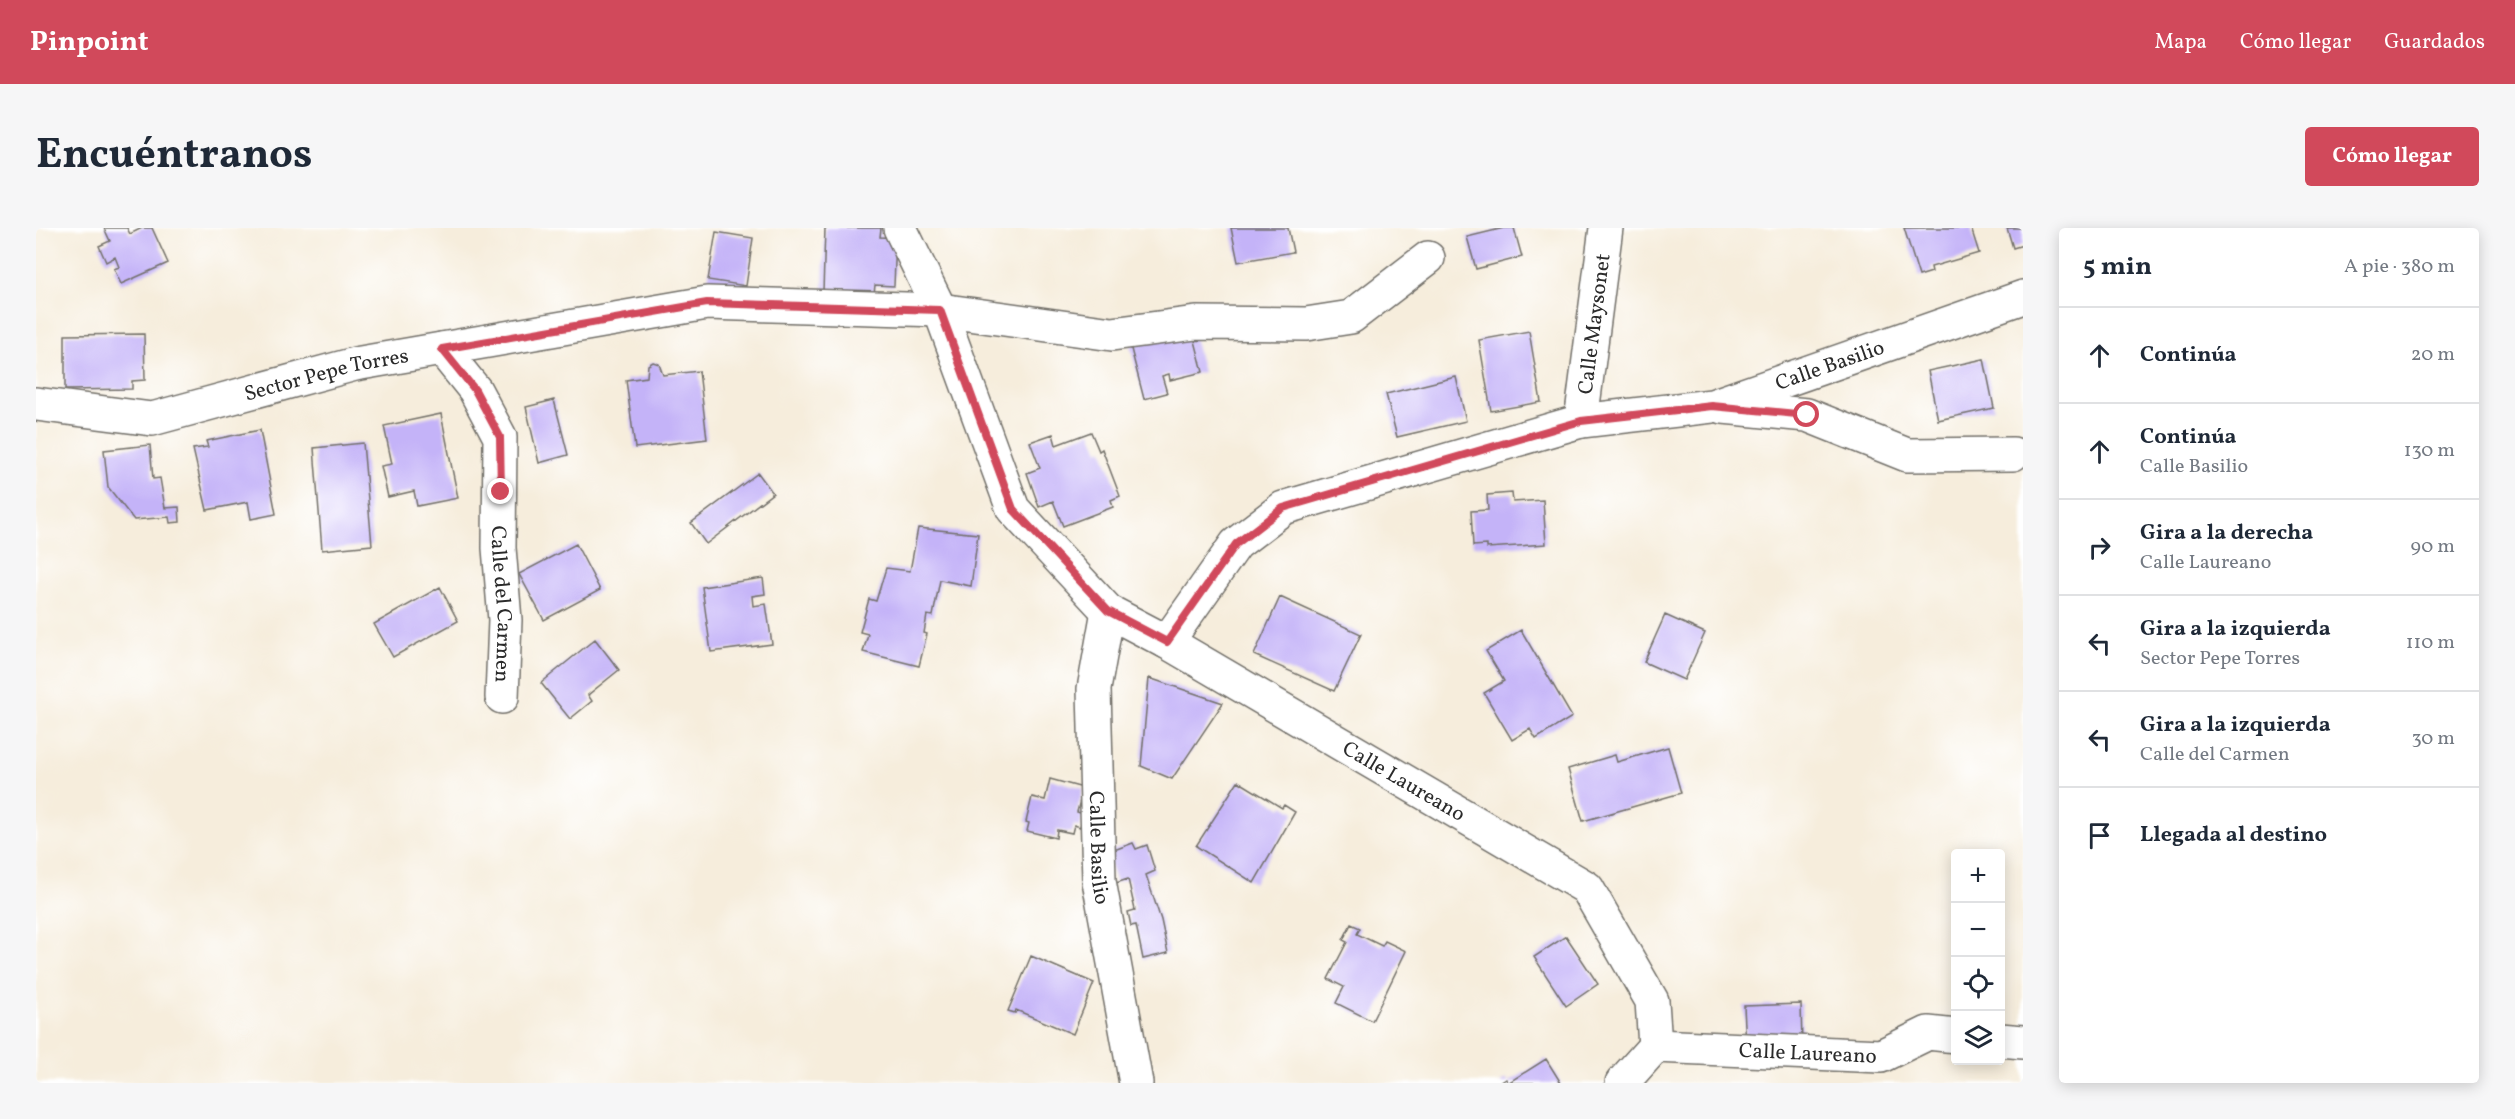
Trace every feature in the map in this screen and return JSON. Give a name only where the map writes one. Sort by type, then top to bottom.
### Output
[{"type":"street","name":"Calle Laureano","points":[[900,228],[940,310],[1013,509],[1108,611],[1167,642],[1587,888],[1652,1001],[1655,1047],[1881,1056],[1928,1033],[1951,1035]]},
{"type":"street","name":"Calle Maysonet","points":[[1581,421],[1606,228]]},
{"type":"street","name":"Sector Pepe Torres","points":[[36,404],[152,419],[356,364],[707,303],[940,310],[1112,334],[1196,323],[1306,324],[1351,317],[1428,258]]},
{"type":"street","name":"Calle Basilio","points":[[1167,642],[1236,544],[1283,508],[1581,421],[1712,406],[2023,297]]},
{"type":"street","name":"Calle del Carmen","points":[[442,349],[475,390],[500,437],[499,548],[505,620],[502,697]]},
{"type":"street","points":[[1712,406],[1807,415],[1907,455],[2013,454]]},
{"type":"street","name":"Calle Basilio","points":[[1108,611],[1094,689],[1099,881],[1136,1083]]},
{"type":"street","points":[[2005,1040],[2023,1042]]},
{"type":"street","points":[[1622,1083],[1655,1047]]},
{"type":"building","points":[[104,228],[127,228],[130,234],[142,228],[152,228],[168,263],[121,284],[114,269],[119,267],[115,257],[106,262],[99,246],[110,241]]},
{"type":"building","points":[[825,228],[881,228],[880,237],[896,238],[894,286],[875,285],[874,294],[823,292]]},
{"type":"building","points":[[1231,228],[1288,228],[1293,252],[1238,262]]},
{"type":"building","points":[[1504,228],[1514,228],[1522,257],[1476,269],[1467,237]]},
{"type":"building","points":[[1904,228],[1971,228],[1979,253],[1931,267],[1932,272],[1919,276]]},
{"type":"building","points":[[2007,228],[2023,228],[2023,245],[2013,248]]},
{"type":"building","points":[[716,232],[753,238],[746,286],[708,280]]},
{"type":"building","points":[[1192,329],[1203,372],[1170,380],[1169,374],[1162,376],[1167,393],[1144,399],[1130,345]]},
{"type":"building","points":[[1529,331],[1541,402],[1491,411],[1479,340]]},
{"type":"building","points":[[144,334],[145,380],[132,381],[132,389],[65,390],[65,335]]},
{"type":"building","points":[[1984,359],[1994,408],[1938,420],[1928,371]]},
{"type":"building","points":[[653,362],[659,364],[663,375],[699,371],[707,439],[635,448],[626,380],[647,377],[648,365]]},
{"type":"building","points":[[1456,377],[1466,421],[1397,437],[1386,394]]},
{"type":"building","points":[[554,400],[568,455],[539,463],[526,407]]},
{"type":"building","points":[[441,414],[458,498],[417,506],[414,491],[388,497],[381,466],[392,464],[384,426]]},
{"type":"building","points":[[260,430],[276,514],[251,519],[248,502],[207,510],[193,449],[208,447],[206,441]]},
{"type":"building","points":[[1091,432],[1099,451],[1102,449],[1120,496],[1111,500],[1113,507],[1063,526],[1053,501],[1039,507],[1027,473],[1040,468],[1030,442],[1053,434],[1056,445]]},
{"type":"building","points":[[363,443],[372,545],[322,550],[314,448]]},
{"type":"building","points":[[150,445],[153,479],[160,478],[165,508],[179,507],[180,522],[170,523],[169,517],[134,520],[108,487],[104,450]]},
{"type":"building","points":[[758,473],[773,493],[706,544],[691,523]]},
{"type":"building","points":[[1512,493],[1513,502],[1543,500],[1546,544],[1487,548],[1487,545],[1473,546],[1471,511],[1488,510],[1487,495]]},
{"type":"building","points":[[918,528],[978,534],[971,586],[940,580],[933,616],[927,615],[924,633],[927,634],[919,666],[863,652],[868,634],[860,632],[869,599],[876,601],[886,568],[910,571]]},
{"type":"building","points":[[576,544],[600,590],[544,620],[519,574]]},
{"type":"building","points":[[763,578],[765,594],[752,596],[753,606],[766,604],[772,644],[711,652],[702,587]]},
{"type":"building","points":[[440,587],[458,621],[393,657],[374,624]]},
{"type":"building","points":[[1280,597],[1361,634],[1334,691],[1254,655]]},
{"type":"building","points":[[1665,615],[1705,633],[1684,680],[1644,662]]},
{"type":"building","points":[[1521,630],[1572,717],[1536,739],[1530,729],[1512,740],[1484,693],[1504,681],[1486,651]]},
{"type":"building","points":[[595,639],[619,670],[588,695],[592,701],[570,719],[541,683]]},
{"type":"building","points":[[1149,678],[1223,703],[1172,779],[1141,766]]},
{"type":"building","points":[[1668,747],[1681,793],[1583,821],[1568,769],[1615,755],[1617,762]]},
{"type":"building","points":[[1050,779],[1083,788],[1077,812],[1083,814],[1080,827],[1074,825],[1072,833],[1057,830],[1056,838],[1027,831],[1029,823],[1026,822],[1032,797],[1045,800]]},
{"type":"building","points":[[1238,781],[1282,808],[1284,805],[1295,812],[1254,883],[1196,846]]},
{"type":"building","points":[[1133,843],[1136,849],[1147,845],[1155,871],[1146,875],[1161,920],[1168,953],[1143,959],[1136,925],[1131,926],[1128,912],[1135,910],[1128,879],[1116,883],[1106,853]]},
{"type":"building","points":[[1351,924],[1360,928],[1357,934],[1382,946],[1385,941],[1406,951],[1372,1021],[1336,1003],[1344,987],[1328,979],[1347,942],[1343,940]]},
{"type":"building","points":[[1566,936],[1598,984],[1566,1006],[1534,957]]},
{"type":"building","points":[[1031,956],[1094,983],[1073,1034],[1016,1010],[1015,1013],[1008,1011]]},
{"type":"building","points":[[1801,1004],[1802,1045],[1746,1047],[1744,1006]]},
{"type":"building","points":[[1546,1059],[1561,1083],[1508,1083]]},
{"type":"route","points":[[501,492],[500,437],[475,390],[442,349],[707,303],[940,310],[1013,509],[1108,611],[1167,642],[1236,544],[1283,508],[1581,421],[1712,406],[1807,415]]}]
